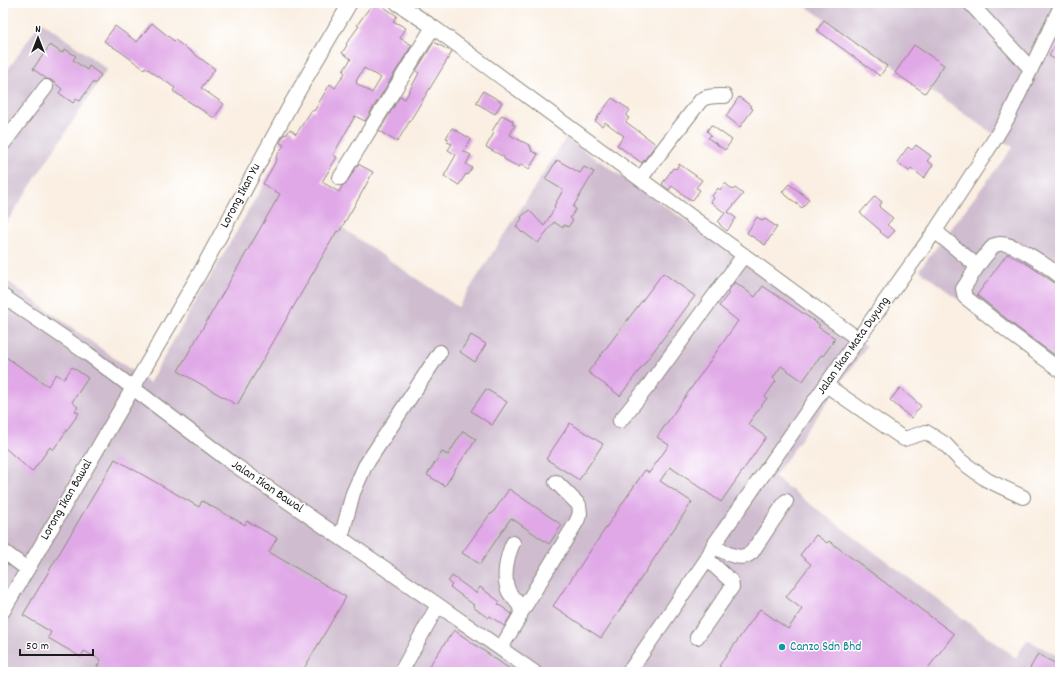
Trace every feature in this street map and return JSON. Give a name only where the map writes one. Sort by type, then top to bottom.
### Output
[{"type":"street","name":"Lorong Ikan Yu","points":[[132,389],[161,342],[288,109],[350,3]]},
{"type":"street","points":[[397,3],[640,178],[858,339]]},
{"type":"street","points":[[970,3],[1031,69]]},
{"type":"street","name":"Jalan Ikan Mata Duyung","points":[[629,672],[706,559],[713,546],[935,231],[992,145],[1008,117],[1059,15]]},
{"type":"street","points":[[340,178],[432,27]]},
{"type":"street","points":[[3,144],[46,87]]},
{"type":"street","points":[[640,178],[700,100],[710,96],[725,96]]},
{"type":"street","points":[[935,231],[977,266]]},
{"type":"street","points":[[1060,276],[1027,253],[1005,244],[999,244],[994,245],[977,266],[963,290],[965,297],[1060,370]]},
{"type":"street","points":[[620,421],[649,385],[744,255]]},
{"type":"street","name":"Jalan Ikan Bawal","points":[[3,296],[88,354],[132,389],[232,463],[534,672]]},
{"type":"street","points":[[341,538],[353,493],[365,466],[440,352]]},
{"type":"street","points":[[826,385],[904,439],[926,432],[945,444],[961,461],[987,480],[1023,497]]},
{"type":"street","name":"Lorong Ikan Bawal","points":[[3,611],[132,389]]},
{"type":"street","points":[[501,648],[522,611],[578,521],[580,513],[579,505],[556,482]]},
{"type":"street","points":[[713,546],[737,557],[749,555],[786,501]]},
{"type":"street","points":[[513,543],[506,561],[506,585],[508,591],[520,606],[522,611]]},
{"type":"street","points":[[3,551],[27,569]]},
{"type":"street","points":[[697,637],[732,587],[731,581],[706,559]]},
{"type":"street","points":[[401,672],[438,605]]},
{"type":"shaded area","points":[[801,3],[1060,3],[1060,375],[919,270],[1013,147]]},
{"type":"shaded area","points":[[41,21],[107,69],[3,228],[3,77]]},
{"type":"shaded area","points":[[566,138],[867,346],[774,477],[1016,658],[1027,640],[1060,657],[1060,672],[3,672],[3,278],[149,383],[268,177],[458,307]]},
{"type":"building","points":[[373,3],[378,3],[397,16],[393,21],[406,28],[400,38],[412,45],[365,121],[355,116],[333,155],[337,157],[322,182],[339,192],[358,164],[373,172],[339,232],[337,231],[237,405],[178,371],[280,194],[263,184],[277,159],[276,157],[284,145],[280,143],[284,134],[286,135],[290,129],[296,134],[312,110],[314,111],[330,84],[335,88],[345,73],[343,71],[351,59],[342,53],[347,45],[346,44],[359,26],[357,25]],"holes":[[[364,68],[381,78],[372,93],[356,83]]]},
{"type":"building","points":[[824,20],[887,66],[880,76],[817,30]]},
{"type":"building","points":[[152,23],[174,41],[175,40],[215,69],[201,88],[224,104],[214,118],[173,91],[175,88],[145,67],[144,69],[104,41],[115,26],[137,42]]},
{"type":"building","points":[[1060,37],[1060,62],[1049,56]]},
{"type":"building","points":[[434,42],[452,52],[397,142],[379,131],[400,96],[405,99],[419,73],[416,71]]},
{"type":"building","points":[[50,45],[62,53],[65,49],[76,56],[73,60],[87,70],[89,66],[101,75],[95,84],[93,82],[80,101],[76,99],[73,103],[59,93],[62,89],[33,69]]},
{"type":"building","points":[[914,45],[944,65],[925,93],[895,73]]},
{"type":"building","points":[[483,91],[502,102],[495,114],[476,103]]},
{"type":"building","points":[[739,97],[753,109],[740,127],[726,116]]},
{"type":"building","points":[[612,98],[630,110],[626,116],[629,118],[626,122],[656,144],[642,163],[617,145],[624,136],[605,122],[602,126],[595,121]]},
{"type":"building","points":[[502,115],[513,121],[512,124],[515,125],[510,135],[531,146],[531,151],[538,154],[529,169],[521,164],[519,167],[486,147],[494,133],[492,131]]},
{"type":"building","points":[[711,125],[732,140],[725,150],[708,138],[711,135],[707,131]]},
{"type":"building","points":[[452,128],[471,139],[463,151],[471,155],[466,164],[472,168],[459,185],[444,176],[456,155],[448,150],[452,144],[447,142],[449,139],[446,138]]},
{"type":"building","points":[[916,145],[931,156],[927,161],[933,165],[924,178],[911,168],[909,171],[897,162],[908,147],[912,150]]},
{"type":"building","points":[[557,160],[580,173],[584,167],[594,172],[573,207],[576,209],[570,218],[573,220],[568,227],[564,225],[563,228],[554,222],[538,243],[523,232],[522,233],[516,226],[522,219],[521,217],[529,210],[544,226],[563,190],[545,179]]},
{"type":"building","points":[[679,164],[702,180],[696,188],[700,190],[692,201],[672,186],[669,190],[662,184],[673,168],[676,169]]},
{"type":"building","points":[[725,183],[733,190],[735,188],[743,194],[728,212],[736,218],[727,231],[718,222],[725,213],[711,202],[714,198],[712,196],[718,188],[720,190]]},
{"type":"building","points":[[789,184],[809,199],[802,208],[782,192]]},
{"type":"building","points":[[875,196],[882,202],[879,207],[893,218],[887,225],[895,231],[888,238],[860,213]]},
{"type":"building","points":[[757,217],[763,221],[765,219],[777,227],[765,245],[747,233]]},
{"type":"building","points":[[1007,254],[1024,262],[1055,283],[1060,284],[1060,359],[1019,329],[977,295]]},
{"type":"building","points":[[663,273],[695,296],[620,396],[588,372]]},
{"type":"building","points":[[735,282],[755,297],[763,286],[820,325],[818,327],[835,338],[834,341],[823,356],[821,355],[803,381],[781,366],[773,378],[776,381],[765,397],[767,398],[748,424],[766,437],[721,502],[670,467],[660,481],[692,502],[601,638],[553,606],[645,470],[649,473],[669,445],[657,437],[738,321],[719,306]]},
{"type":"building","points":[[471,335],[486,344],[475,362],[460,352]]},
{"type":"building","points":[[3,355],[48,386],[56,374],[64,379],[72,367],[88,378],[72,402],[78,407],[75,411],[79,413],[53,450],[50,447],[32,472],[3,446]]},
{"type":"building","points":[[900,388],[921,406],[911,418],[890,400]]},
{"type":"building","points":[[486,389],[507,402],[492,425],[471,411]]},
{"type":"building","points":[[570,423],[603,444],[579,480],[546,459]]},
{"type":"building","points":[[463,431],[476,439],[445,486],[427,475],[442,452],[448,455]]},
{"type":"building","points":[[115,459],[199,507],[202,501],[245,525],[247,521],[277,538],[269,552],[346,597],[302,672],[107,672],[97,667],[101,660],[84,651],[81,657],[48,638],[51,632],[23,615]]},
{"type":"building","points":[[509,489],[562,525],[549,544],[511,518],[480,564],[462,553]]},
{"type":"building","points":[[816,535],[827,543],[829,541],[954,634],[925,672],[728,672],[719,666],[760,609],[788,629],[802,609],[786,597],[811,564],[800,555]]},
{"type":"building","points":[[452,576],[476,593],[480,587],[500,602],[498,604],[512,614],[504,626],[490,616],[488,618],[473,607],[474,605],[450,587],[452,585],[448,582]]},
{"type":"building","points":[[454,630],[514,672],[425,672]]},
{"type":"building","points":[[1038,654],[1060,666],[1060,672],[1028,672]]},
{"type":"place","name":"Canzo Sdn Bhd","points":[[782,647]]}]
